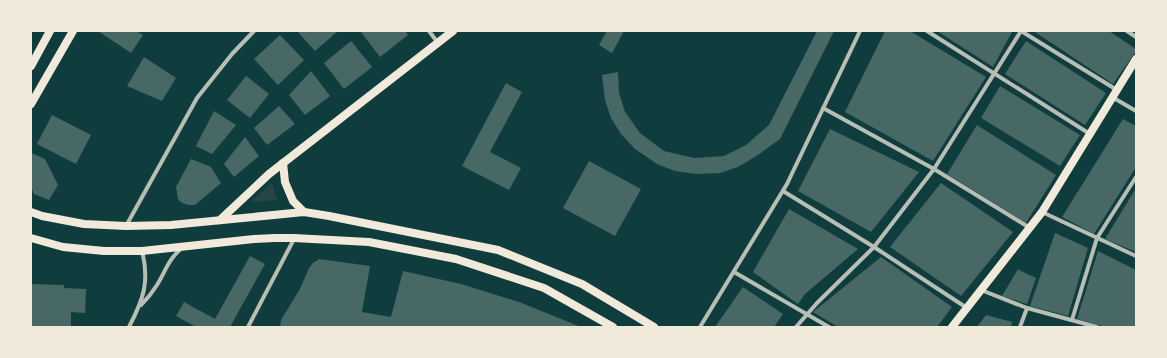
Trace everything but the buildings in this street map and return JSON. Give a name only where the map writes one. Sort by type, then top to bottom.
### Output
[{"type":"main road","points":[[31,66],[50,31]]},
{"type":"main road","points":[[31,104],[73,31]]},
{"type":"main road","points":[[220,220],[270,174],[453,31]]},
{"type":"main road","points":[[952,327],[1042,212],[1136,58]]},
{"type":"main road","points":[[284,163],[285,182],[293,201],[304,212]]},
{"type":"main road","points":[[31,212],[42,216],[84,224],[126,226],[170,225],[304,212],[329,216],[498,250],[582,284],[654,327]]},
{"type":"main road","points":[[31,238],[62,247],[104,252],[182,248],[254,239],[294,238],[369,242],[456,260],[544,288],[613,327]]},
{"type":"street","points":[[126,226],[197,98],[232,54],[254,31]]},
{"type":"street","points":[[429,31],[438,43]]},
{"type":"street","points":[[700,327],[783,191],[860,31]]},
{"type":"street","points":[[927,31],[1090,134]]},
{"type":"street","points":[[796,327],[816,303],[874,247],[934,169],[1021,31],[1115,94],[1136,111]]},
{"type":"street","points":[[1127,31],[1136,37]]},
{"type":"street","points":[[824,108],[934,169],[1030,228]]},
{"type":"street","points":[[1072,320],[1097,238],[1136,177]]},
{"type":"street","points":[[783,191],[874,247],[967,308]]},
{"type":"street","points":[[1042,212],[1136,256]]},
{"type":"street","points":[[248,327],[294,238]]},
{"type":"street","points":[[139,307],[150,296],[171,259],[182,248]]},
{"type":"street","points":[[129,327],[139,307],[146,282],[146,272],[142,251]]},
{"type":"street","points":[[734,272],[829,327]]},
{"type":"street","points":[[981,290],[1027,308],[1094,327]]},
{"type":"street","points":[[1020,327],[1027,308]]},
{"type":"shaded area","points":[[272,183],[277,200],[250,202]]}]
